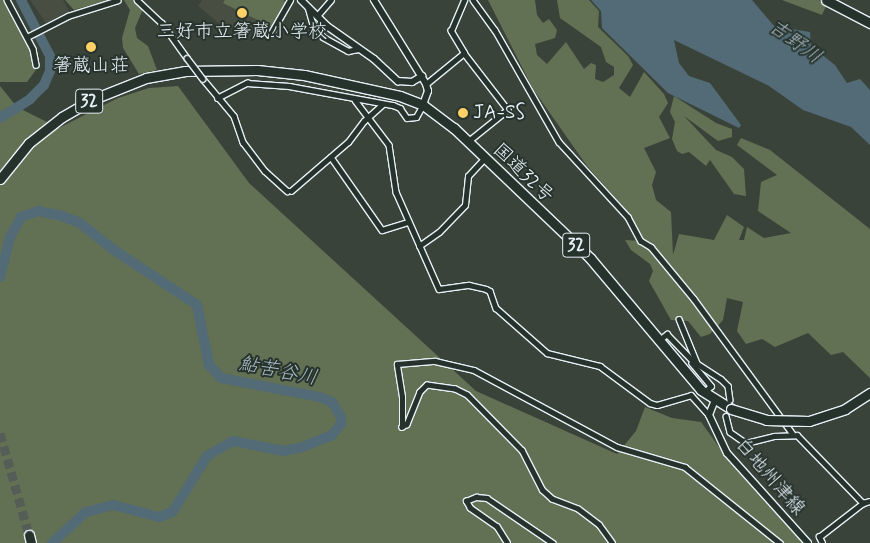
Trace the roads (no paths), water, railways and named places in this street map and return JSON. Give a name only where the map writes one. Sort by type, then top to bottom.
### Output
[{"type":"highway","points":[[826,0],[870,22]]},
{"type":"highway","name":"国道32号","points":[[0,179],[34,139],[69,113],[115,89],[184,71],[256,70],[304,75],[376,90],[422,105],[468,142],[590,258],[705,393],[715,400],[729,408],[766,420],[809,420],[845,409],[870,393]]},
{"type":"main road","points":[[301,0],[358,50],[374,58],[398,81],[412,82],[422,76]]},
{"type":"main road","points":[[374,0],[426,84],[428,91],[422,105]]},
{"type":"main road","points":[[709,415],[715,400]]},
{"type":"main road","name":"白地州津線","points":[[709,415],[727,453],[808,543]]},
{"type":"street","points":[[7,0],[28,37],[36,65]]},
{"type":"street","points":[[28,37],[47,26],[118,0]]},
{"type":"street","points":[[136,0],[162,23],[203,79],[234,116],[243,142],[265,171],[287,191],[291,191],[331,157],[368,116],[383,104]]},
{"type":"street","points":[[271,33],[290,0]]},
{"type":"street","points":[[317,16],[331,0]]},
{"type":"street","points":[[464,0],[451,32],[464,53],[508,110],[468,142]]},
{"type":"street","points":[[473,0],[495,30],[559,142],[624,212],[641,241],[651,247],[694,299],[792,433],[814,450],[867,502],[870,509]]},
{"type":"street","points":[[307,6],[313,24],[323,37],[348,51],[358,50]]},
{"type":"street","points":[[426,84],[464,53]]},
{"type":"street","points":[[218,98],[247,83],[289,86],[383,104],[400,108],[407,118],[411,119],[416,117],[422,105]]},
{"type":"street","points":[[355,100],[389,145],[396,192],[439,289],[469,286],[490,291],[496,308],[547,353],[600,366],[650,403],[657,405],[691,395],[709,415]]},
{"type":"street","points":[[331,157],[382,230],[408,222]]},
{"type":"street","points":[[419,246],[440,232],[465,205],[468,176],[484,159]]},
{"type":"street","points":[[679,319],[696,362]]},
{"type":"street","points":[[659,340],[667,334],[696,362],[725,382],[730,432],[746,443],[792,433]]},
{"type":"street","points":[[612,543],[599,524],[578,509],[552,499],[542,490],[522,451],[468,395],[455,389],[427,385],[417,398],[407,424],[402,427],[402,397],[397,364],[434,362],[474,370],[617,446],[685,467],[780,543]]},
{"type":"street","points":[[696,362],[692,363],[711,386],[705,393]]},
{"type":"street","points":[[507,543],[497,527],[470,508],[466,501],[476,497],[487,498],[554,543]]},
{"type":"street","points":[[822,543],[819,537],[867,502]]},
{"type":"water","name":"吉野川","points":[[591,0],[752,0],[774,26],[810,32],[811,46],[835,65],[847,83],[860,79],[870,90],[870,145],[851,127],[803,110],[769,86],[674,40],[679,63],[689,76],[710,83],[741,125],[739,128],[668,93],[602,28],[601,11]]},
{"type":"waterway","name":"鮎苦谷川","points":[[0,118],[30,99],[44,85],[50,71],[50,56],[21,0]]},
{"type":"waterway","name":"鮎苦谷川","points":[[0,277],[10,237],[21,217],[38,211],[62,216],[80,223],[114,250],[197,305],[209,365],[221,378],[320,397],[332,402],[341,417],[341,424],[332,435],[303,447],[284,451],[233,441],[207,456],[173,511],[159,517],[113,505],[86,512],[52,543]]},
{"type":"tunnel","points":[[0,433],[29,535]]},
{"type":"place","name":"三好市立箸蔵小学校","points":[[242,13]]},
{"type":"place","name":"箸蔵山荘","points":[[91,47]]},
{"type":"place","name":"JA-SS","points":[[463,113]]}]
